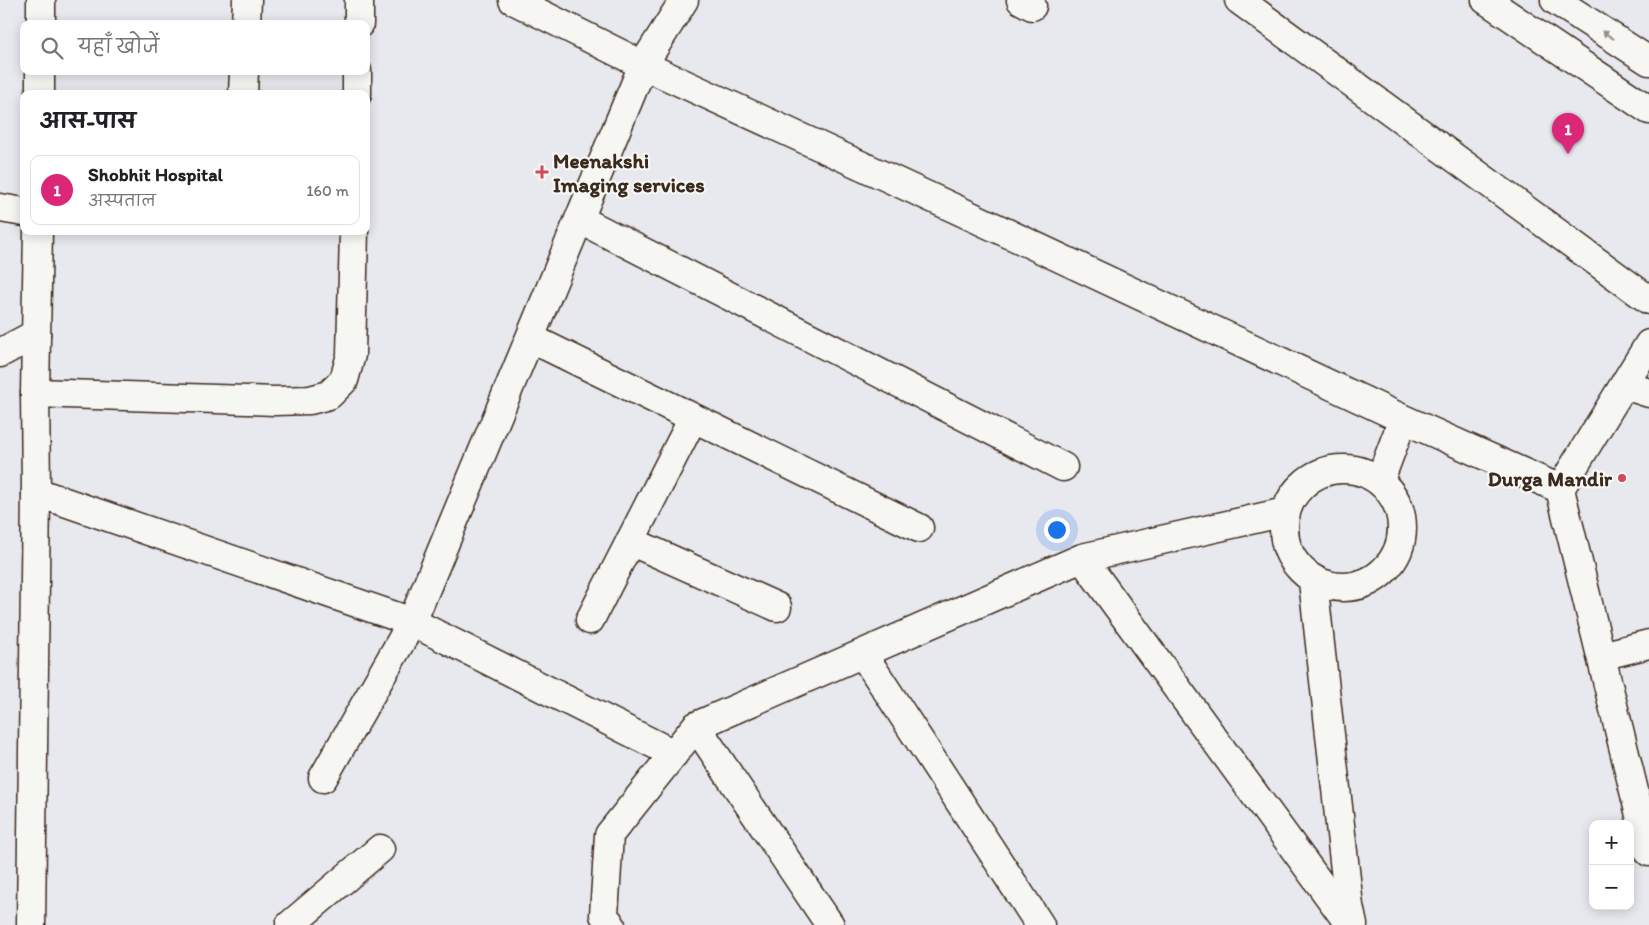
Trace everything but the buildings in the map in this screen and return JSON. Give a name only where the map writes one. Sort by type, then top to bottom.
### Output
[{"type":"street","points":[[41,0],[41,20]]},
{"type":"street","points":[[246,20],[248,0]]},
{"type":"street","points":[[358,20],[359,0]]},
{"type":"street","points":[[513,0],[643,65],[958,210],[1403,419],[1560,489]]},
{"type":"street","points":[[323,778],[412,622],[643,65],[684,0]]},
{"type":"street","points":[[1239,0],[1649,300]]},
{"type":"street","points":[[1486,0],[1649,110]]},
{"type":"street","points":[[1555,0],[1649,61]]},
{"type":"street","points":[[40,75],[40,90]]},
{"type":"street","points":[[243,90],[244,75]]},
{"type":"street","points":[[357,75],[357,90]]},
{"type":"street","points":[[0,208],[20,211]]},
{"type":"street","points":[[579,219],[1063,467]]},
{"type":"street","points":[[31,925],[36,492],[34,394],[38,235]]},
{"type":"street","points":[[34,394],[275,401],[310,400],[329,395],[344,380],[351,355],[354,235]]},
{"type":"street","points":[[0,353],[36,334]]},
{"type":"street","points":[[530,338],[919,528]]},
{"type":"street","points":[[1560,489],[1637,389],[1649,344]]},
{"type":"street","points":[[590,620],[693,418]]},
{"type":"street","points":[[1380,480],[1403,419]]},
{"type":"street","points":[[1330,469],[1369,474],[1380,480],[1400,510],[1401,541],[1385,570],[1361,586],[1331,587],[1313,581],[1296,566],[1284,542],[1285,512],[1303,483],[1330,469]]},
{"type":"street","points":[[1560,489],[1647,836]]},
{"type":"street","points":[[36,492],[412,622],[674,754]]},
{"type":"street","points":[[611,925],[604,915],[609,835],[696,726],[1082,558],[1285,512]]},
{"type":"street","points":[[630,541],[777,607]]},
{"type":"street","points":[[1082,558],[1351,925]]},
{"type":"street","points":[[1313,581],[1351,925]]},
{"type":"street","points":[[1601,656],[1649,644]]},
{"type":"street","points":[[863,654],[1040,925]]},
{"type":"street","points":[[696,726],[830,925]]},
{"type":"street","points":[[290,925],[380,849]]},
{"type":"place","name":"Shobhit Hospital","points":[[1568,154]]},
{"type":"place","name":"Meenakshi Imaging services","points":[[542,172]]},
{"type":"place","name":"Durga Mandir","points":[[1622,478]]}]
